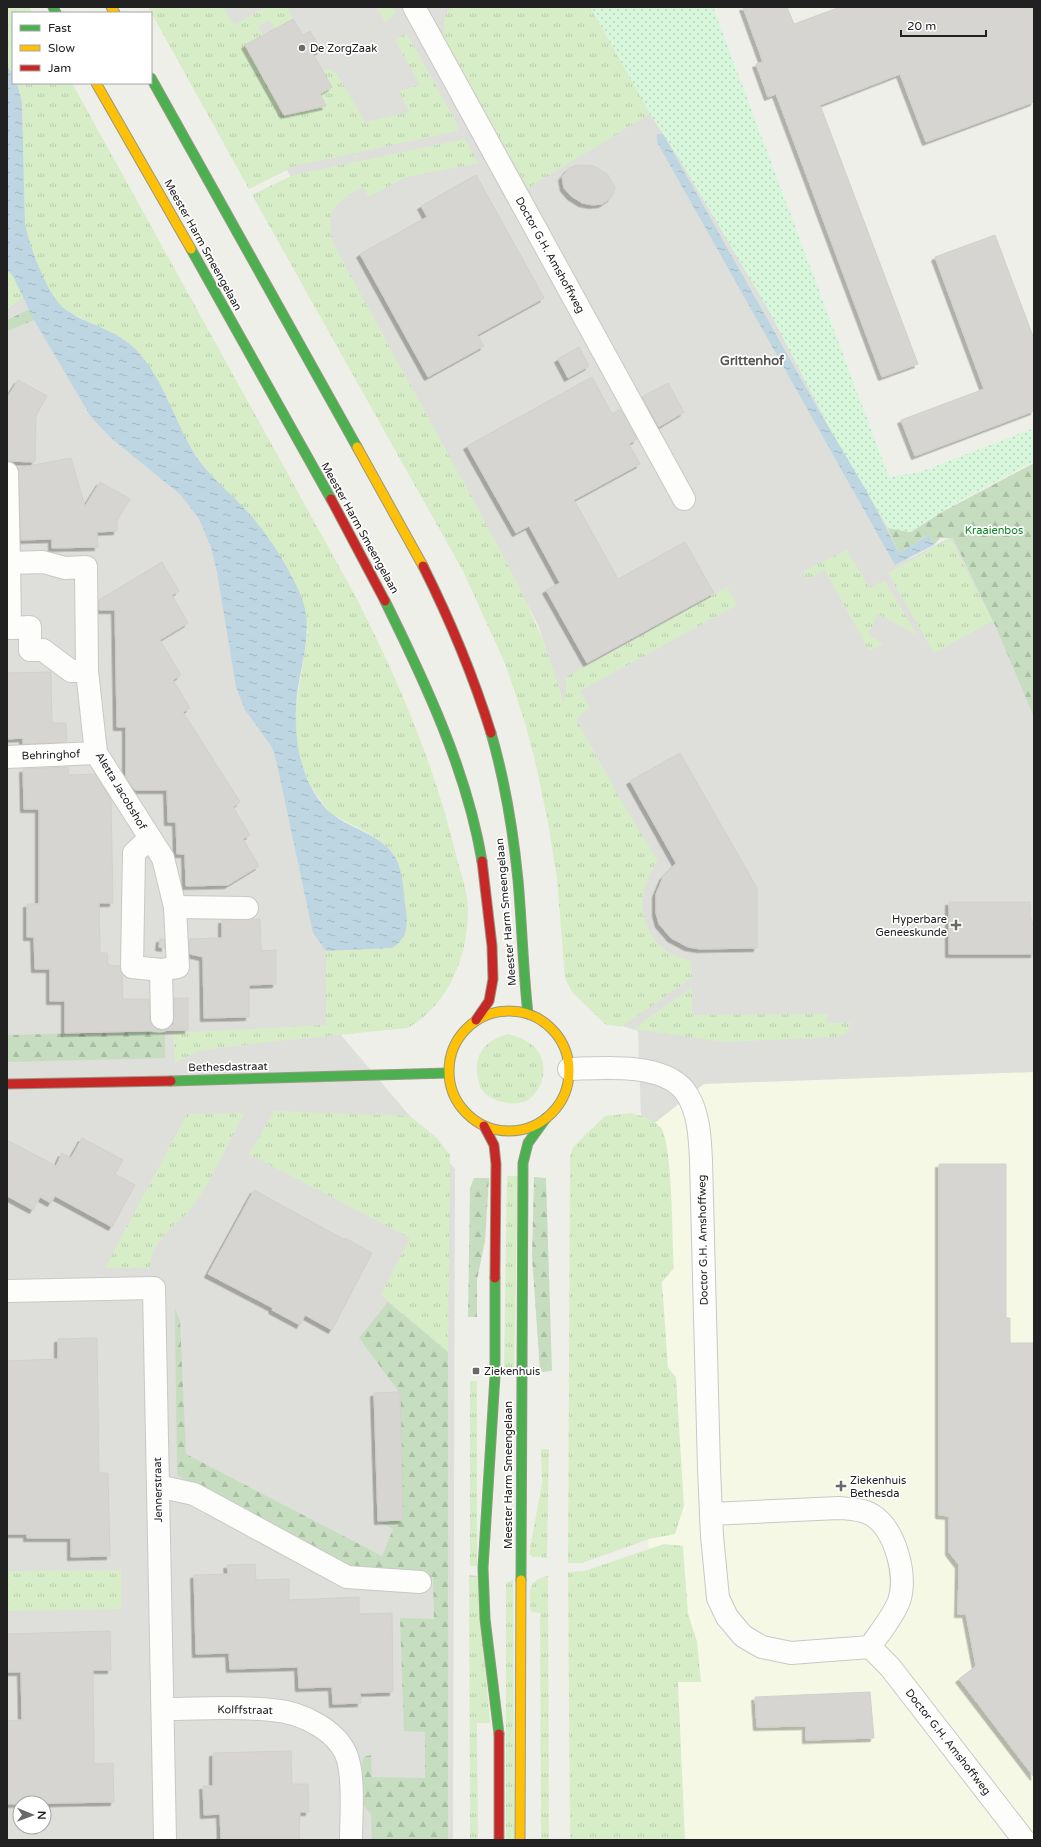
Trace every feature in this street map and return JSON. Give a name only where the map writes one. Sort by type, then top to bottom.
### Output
[{"type":"street","name":"Doctor G.H. Amshoffweg","points":[[415,10],[684,499]]},
{"type":"street","name":"Meester Harm Smeengelaan","points":[[152,80],[420,558],[447,612],[471,669],[490,727],[508,811],[516,862],[528,1014]]},
{"type":"street","name":"Meester Harm Smeengelaan","points":[[97,84],[302,446],[383,595],[416,663],[441,724],[466,798],[477,839],[490,930],[492,988],[490,999],[476,1020]]},
{"type":"street","points":[[7,473],[10,628],[30,627],[30,650],[43,650],[71,671],[87,671]]},
{"type":"street","name":"Aletta Jacobshof","points":[[9,563],[43,562],[65,568],[86,567],[87,671],[96,753],[163,858],[175,907],[178,967],[161,970],[132,967],[134,853],[150,838]]},
{"type":"street","name":"Behringhof","points":[[7,757],[96,753]]},
{"type":"street","points":[[175,907],[247,908]]},
{"type":"street","points":[[161,970],[162,1018]]},
{"type":"street","points":[[510,1010],[528,1014],[544,1022],[557,1035],[566,1052],[569,1069],[566,1088],[559,1104],[546,1118],[532,1126],[516,1130],[500,1130],[484,1126],[466,1113],[453,1095],[448,1073],[451,1052],[461,1034],[476,1020],[492,1012],[510,1010]]},
{"type":"street","name":"Doctor G.H. Amshoffweg","points":[[569,1069],[606,1068],[661,1074],[676,1082],[684,1090],[694,1113],[698,1128],[701,1161],[715,1579],[718,1598],[727,1617],[744,1636],[762,1647],[791,1653],[870,1647],[890,1667],[1024,1840]]},
{"type":"street","name":"Bethesdastraat","points":[[7,1084],[259,1079],[448,1073]]},
{"type":"street","name":"Meester Harm Smeengelaan","points":[[520,1840],[522,1164],[528,1143],[546,1118]]},
{"type":"street","name":"Meester Harm Smeengelaan","points":[[484,1126],[494,1145],[496,1164],[495,1376],[483,1568],[485,1619],[499,1723],[499,1840]]},
{"type":"street","name":"Jennerstraat","points":[[7,1290],[154,1288],[165,1840]]},
{"type":"street","points":[[158,1486],[194,1494],[347,1577],[420,1582]]},
{"type":"street","points":[[712,1514],[840,1508],[856,1509],[872,1515],[887,1531],[894,1543],[902,1580],[899,1600],[870,1647]]},
{"type":"street","name":"Kolffstraat","points":[[163,1709],[272,1710],[295,1714],[315,1724],[333,1736],[343,1746],[349,1764],[351,1840]]},
{"type":"shaded area","points":[[198,7],[605,7],[909,559],[974,525],[1034,671],[1034,1840],[666,1840],[638,1031],[607,1021],[568,717],[538,625],[462,480],[327,247],[263,123]]},
{"type":"shaded area","points":[[7,220],[221,519],[324,891],[329,1021],[455,1169],[453,1840],[7,1840]]},
{"type":"shaded area","name":"Ziekenhuis Bethesda","points":[[1034,1072],[1034,1840],[653,1840],[642,1133],[704,1084]]},
{"type":"green space","points":[[7,7],[29,7],[32,12],[12,12],[12,73],[7,65]]},
{"type":"green space","points":[[148,7],[223,7],[234,25],[266,7],[287,7],[293,19],[275,29],[269,20],[258,26],[263,35],[245,46],[284,114],[326,106],[320,94],[332,87],[322,70],[329,69],[337,74],[365,122],[409,112],[399,91],[420,85],[395,41],[405,34],[408,36],[456,122],[458,127],[457,131],[295,166],[249,189]]},
{"type":"green space","points":[[376,7],[393,7],[396,13],[385,22]]},
{"type":"green space","points":[[450,7],[590,7],[650,114],[528,188],[444,41],[444,19]]},
{"type":"green space","points":[[590,7],[713,7],[889,477],[920,472],[1034,428],[1034,461],[961,500],[910,532],[888,528],[831,431],[769,311],[678,157],[650,114]]},
{"type":"green space","points":[[17,84],[73,84],[357,599],[402,694],[438,792],[464,884],[468,909],[465,944],[454,977],[435,1005],[423,1018],[408,1028],[268,1042],[197,1051],[175,1063],[173,1033],[326,1025],[326,951],[392,948],[385,845],[373,836],[330,813],[311,787],[301,763],[296,735],[296,706],[308,632],[299,591],[268,537],[245,509],[222,488],[201,463],[185,438],[83,319],[64,309],[57,302],[39,269],[30,244],[25,223],[22,103]]},
{"type":"green space","points":[[465,139],[479,163],[406,177],[369,197],[362,187],[345,198],[334,208],[330,221],[333,243],[504,557],[544,642],[563,702],[566,695],[566,677],[727,587],[737,605],[580,691],[590,708],[576,719],[618,795],[658,861],[651,872],[643,896],[642,907],[644,919],[655,940],[665,950],[691,961],[692,978],[621,1027],[605,1024],[572,992],[565,978],[557,879],[549,828],[536,765],[525,723],[506,666],[464,573],[252,195],[293,175]]},
{"type":"green space","points":[[7,269],[13,276],[24,297],[7,309]]},
{"type":"green space","points":[[30,309],[34,320],[7,331],[7,320]]},
{"type":"green space","name":"Kraaienbos","points":[[1034,463],[1034,717],[995,625],[953,538],[940,538],[934,545],[929,535],[899,553],[888,528],[911,532],[942,512]]},
{"type":"green space","points":[[950,538],[993,621],[934,653],[888,573]]},
{"type":"green space","points":[[847,550],[869,587],[885,581],[917,635],[878,614],[868,634],[883,644],[869,651],[825,570],[807,579],[804,571]]},
{"type":"green space","points":[[692,987],[692,1015],[828,1014],[827,1023],[852,1023],[845,1034],[838,1037],[724,1042],[633,1029]]},
{"type":"green space","points":[[165,1031],[165,1058],[7,1062],[7,1035]]},
{"type":"green space","points":[[508,1034],[523,1039],[535,1047],[542,1059],[544,1067],[540,1086],[536,1092],[527,1101],[520,1103],[506,1103],[486,1095],[481,1089],[478,1079],[477,1063],[482,1050],[493,1040]]},
{"type":"green space","points":[[274,1111],[410,1116],[436,1137],[450,1155],[448,1352],[381,1295],[410,1238],[249,1154]]},
{"type":"green space","points":[[245,1113],[209,1181],[196,1202],[167,1232],[155,1247],[150,1268],[105,1268],[187,1114]]},
{"type":"green space","points":[[631,1113],[651,1120],[661,1128],[665,1138],[668,1154],[674,1268],[662,1282],[668,1368],[676,1377],[684,1506],[675,1534],[649,1539],[582,1563],[568,1563],[570,1156],[573,1147],[605,1116]]},
{"type":"green space","points":[[507,1176],[518,1176],[514,1372],[504,1372]]},
{"type":"green space","points":[[534,1177],[546,1178],[552,1371],[540,1372],[532,1256]]},
{"type":"green space","points":[[474,1178],[489,1178],[485,1241],[477,1280],[477,1317],[468,1317],[470,1188]]},
{"type":"green space","points":[[388,1302],[448,1352],[448,1840],[372,1840],[371,1814],[364,1806],[362,1763],[364,1757],[371,1755],[372,1777],[425,1778],[425,1732],[404,1731],[400,1618],[434,1619],[433,1577],[345,1569],[177,1475],[175,1309],[180,1321],[186,1454],[382,1556],[393,1529],[378,1521],[403,1520],[400,1393],[359,1338]]},
{"type":"green space","points":[[470,1381],[477,1381],[477,1566],[470,1566]]},
{"type":"green space","points":[[541,1449],[549,1449],[547,1558],[533,1557],[529,1554],[542,1483]]},
{"type":"green space","points":[[664,1544],[683,1546],[688,1614],[697,1641],[701,1682],[678,1682],[685,1840],[570,1840],[568,1572],[584,1571]]},
{"type":"green space","points":[[121,1570],[121,1609],[7,1611],[7,1571]]},
{"type":"green space","points":[[469,1575],[478,1576],[490,1723],[477,1723],[478,1840],[470,1840]]},
{"type":"green space","points":[[548,1576],[549,1840],[541,1840],[540,1613],[531,1612],[530,1589],[532,1584],[536,1581]]},
{"type":"green space","points":[[513,1580],[514,1840],[506,1840],[506,1583]]},
{"type":"water","points":[[7,65],[12,73],[12,84],[17,84],[22,103],[25,223],[30,244],[40,270],[52,294],[66,310],[122,338],[138,352],[157,378],[192,450],[206,469],[260,526],[281,557],[298,589],[304,604],[307,633],[297,692],[296,707],[296,727],[300,756],[310,785],[316,796],[325,807],[331,813],[347,823],[380,841],[387,847],[397,860],[401,874],[407,922],[404,937],[392,948],[326,951],[313,933],[277,764],[272,747],[245,710],[236,687],[217,572],[211,547],[199,519],[181,495],[111,438],[91,417],[34,320],[13,276],[7,269]]},
{"type":"water","points":[[657,134],[663,134],[819,411],[866,490],[899,553],[929,535],[934,545],[895,565],[657,142]]},
{"type":"building","points":[[743,7],[787,7],[794,24],[840,7],[1034,7],[1034,102],[926,142],[900,74],[820,105],[918,364],[882,377],[776,94],[768,97],[756,64],[763,62]]},
{"type":"building","points":[[293,19],[303,35],[310,31],[321,50],[313,54],[332,87],[320,94],[326,106],[284,115],[245,45]]},
{"type":"building","points":[[577,165],[594,166],[608,175],[615,188],[611,198],[602,204],[593,205],[582,203],[571,196],[564,188],[562,177],[569,168]]},
{"type":"building","points":[[476,175],[544,298],[477,335],[484,346],[428,377],[360,254],[427,217],[421,206]]},
{"type":"building","points":[[995,235],[1034,339],[1034,411],[915,456],[901,420],[984,389],[935,257]]},
{"type":"building","points":[[579,347],[589,366],[568,378],[558,359]]},
{"type":"building","points":[[592,377],[612,414],[620,409],[637,439],[629,444],[640,464],[574,500],[618,579],[685,542],[714,593],[587,663],[546,590],[560,583],[529,526],[516,533],[467,446]]},
{"type":"building","points":[[18,380],[47,396],[36,416],[35,462],[7,461],[7,398]]},
{"type":"building","points":[[668,383],[684,412],[659,427],[642,397]]},
{"type":"building","points":[[71,458],[85,506],[100,482],[130,499],[117,521],[117,531],[97,532],[98,547],[52,548],[52,539],[21,540],[18,468]]},
{"type":"building","points":[[162,562],[179,591],[172,595],[188,623],[160,640],[181,675],[173,680],[190,708],[183,712],[240,802],[233,807],[250,835],[243,839],[259,866],[228,885],[186,886],[185,854],[177,854],[176,822],[168,822],[167,790],[135,790],[126,778],[126,727],[117,727],[115,610],[99,610],[99,600]]},
{"type":"building","points":[[51,672],[52,723],[66,723],[67,742],[23,744],[23,738],[7,739],[7,673]]},
{"type":"building","points":[[680,753],[757,888],[757,948],[700,949],[688,947],[671,938],[659,924],[656,913],[656,894],[663,877],[676,863],[630,781]]},
{"type":"building","points":[[68,767],[69,775],[95,774],[111,800],[113,903],[99,903],[100,953],[107,953],[108,965],[120,966],[122,974],[123,999],[149,999],[150,1019],[152,1025],[156,1029],[168,1029],[173,1024],[174,998],[188,998],[188,1030],[65,1033],[65,1001],[50,1001],[50,969],[35,969],[34,937],[27,937],[27,904],[39,904],[39,809],[24,809],[23,769]]},
{"type":"building","points":[[949,902],[1030,902],[1030,917],[1034,926],[1034,954],[949,954]]},
{"type":"building","points":[[260,919],[261,951],[276,950],[276,984],[249,985],[249,1017],[204,1018],[203,957],[190,954],[189,939],[222,938],[222,920]]},
{"type":"building","points":[[160,939],[164,939],[165,948],[159,947]]},
{"type":"building","points":[[82,1138],[123,1160],[115,1174],[135,1185],[112,1227],[55,1196],[51,1203],[40,1197],[33,1210],[7,1196],[7,1140],[56,1166],[62,1153],[71,1158]]},
{"type":"building","points":[[939,1164],[1006,1164],[1006,1318],[1010,1318],[1010,1343],[1034,1343],[1034,1777],[959,1679],[976,1666],[966,1614],[958,1614],[959,1565],[949,1552],[949,1516],[939,1515]]},
{"type":"building","points":[[254,1190],[345,1240],[345,1238],[372,1253],[332,1330],[305,1315],[300,1325],[272,1310],[273,1308],[208,1274]]},
{"type":"building","points":[[97,1338],[99,1473],[108,1473],[110,1556],[71,1557],[71,1538],[27,1538],[27,1534],[7,1534],[7,1361],[58,1359],[58,1339]]},
{"type":"building","points":[[400,1392],[403,1520],[378,1521],[374,1393]]},
{"type":"building","points":[[255,1564],[256,1580],[289,1579],[289,1600],[359,1597],[359,1614],[392,1613],[393,1692],[360,1693],[361,1703],[333,1704],[332,1687],[299,1688],[298,1667],[230,1669],[229,1653],[196,1654],[194,1575],[228,1574],[227,1565]]},
{"type":"building","points":[[110,1631],[111,1670],[93,1670],[94,1764],[113,1763],[114,1802],[52,1803],[52,1795],[12,1795],[12,1804],[7,1804],[7,1721],[22,1720],[21,1672],[7,1672],[7,1634]]},
{"type":"building","points":[[870,1692],[874,1738],[806,1740],[806,1726],[757,1727],[755,1697]]},
{"type":"building","points":[[291,1751],[292,1784],[308,1784],[309,1812],[300,1812],[299,1840],[221,1840],[220,1814],[204,1815],[203,1786],[213,1786],[213,1753]]},
{"type":"traffic: fast","points":[[53,7],[56,12]]},
{"type":"traffic: fast","points":[[152,80],[357,447]]},
{"type":"traffic: fast","points":[[191,249],[331,499]]},
{"type":"traffic: fast","points":[[385,601],[415,663],[443,728],[466,794],[482,861]]},
{"type":"traffic: fast","points":[[491,733],[508,806],[514,843],[528,1014]]},
{"type":"traffic: fast","points":[[171,1081],[448,1073]]},
{"type":"traffic: fast","points":[[521,1580],[523,1163],[528,1143],[546,1118]]},
{"type":"traffic: fast","points":[[495,1278],[495,1376],[483,1568],[485,1619],[499,1734]]},
{"type":"traffic: slow","points":[[111,7],[114,12]]},
{"type":"traffic: slow","points":[[97,84],[191,249]]},
{"type":"traffic: slow","points":[[357,447],[423,566]]},
{"type":"traffic: slow","points":[[509,1011],[521,1012],[532,1016],[542,1021],[551,1029],[559,1038],[564,1048],[568,1059],[569,1071],[568,1083],[564,1094],[559,1104],[551,1113],[542,1121],[532,1126],[521,1130],[509,1131],[497,1130],[486,1126],[476,1121],[467,1113],[459,1104],[454,1094],[450,1083],[449,1071],[450,1059],[454,1048],[459,1038],[467,1029],[476,1021],[486,1016],[497,1012],[509,1011]]},
{"type":"traffic: slow","points":[[520,1840],[521,1580]]},
{"type":"traffic: jam","points":[[331,499],[385,601]]},
{"type":"traffic: jam","points":[[423,566],[460,648],[477,690],[491,733]]},
{"type":"traffic: jam","points":[[476,1020],[489,1001],[493,979],[492,946],[482,861]]},
{"type":"traffic: jam","points":[[7,1084],[171,1081]]},
{"type":"traffic: jam","points":[[484,1126],[494,1145],[496,1164],[495,1278]]},
{"type":"traffic: jam","points":[[499,1734],[499,1840]]},
{"type":"place","name":"De ZorgZaak","points":[[302,48]]},
{"type":"place","name":"Hyperbare Geneeskunde","points":[[956,925]]},
{"type":"place","name":"Ziekenhuis","points":[[476,1371]]},
{"type":"place","name":"Ziekenhuis Bethesda","points":[[841,1486]]},
{"type":"district","name":"Grittenhof","points":[[752,361]]}]
